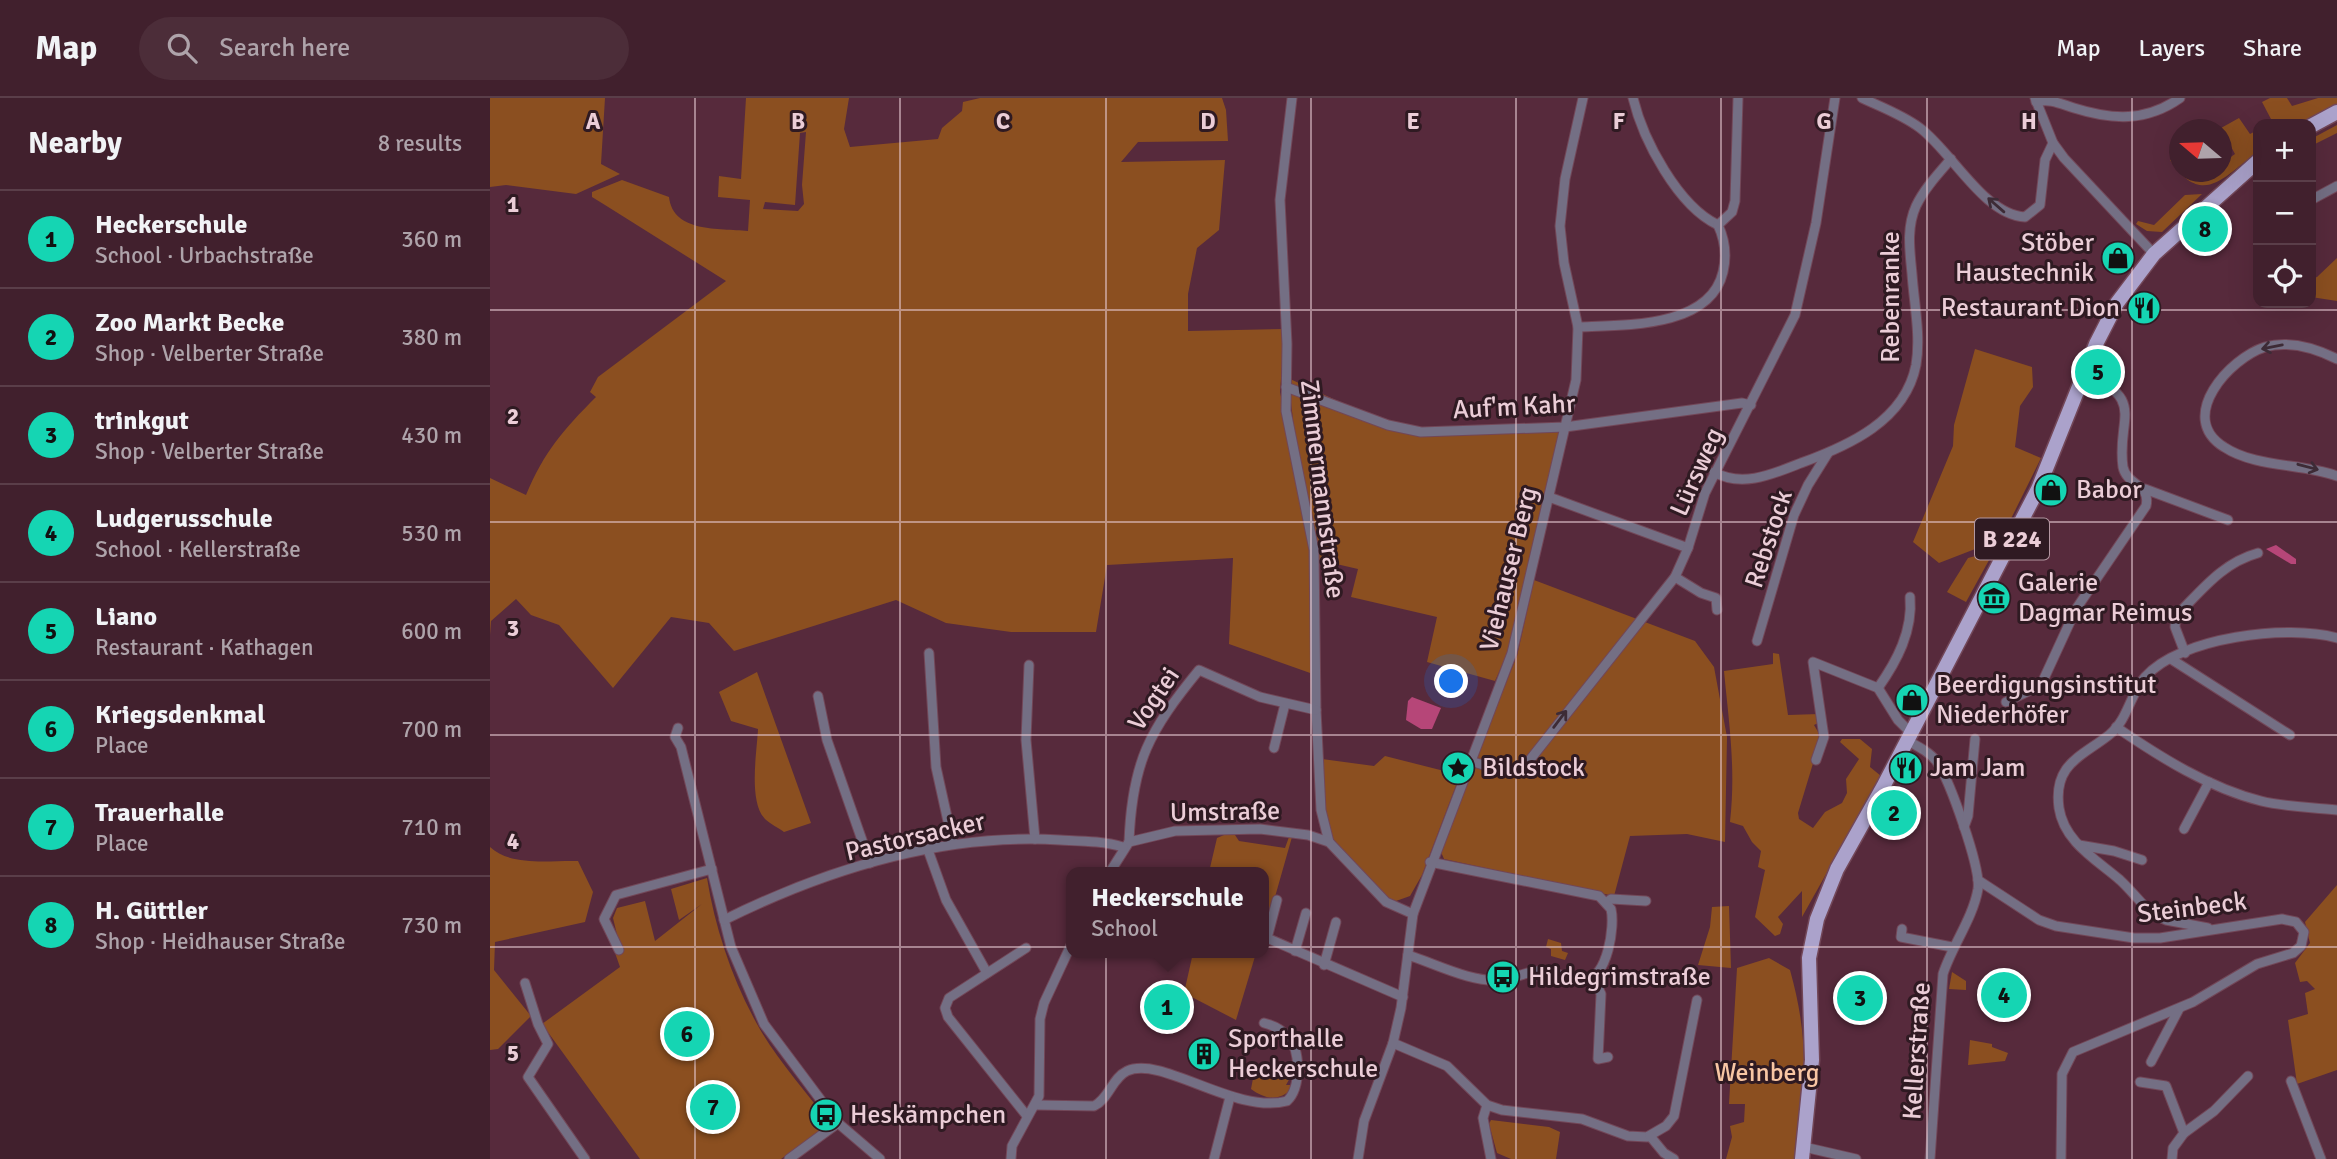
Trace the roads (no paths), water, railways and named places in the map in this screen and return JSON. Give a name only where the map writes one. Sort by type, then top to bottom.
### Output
[{"type":"main road","points":[[2316,123],[2337,112]]},
{"type":"main road","name":"B 224","points":[[1803,1153],[1812,1060],[1808,976],[1811,941],[1837,869],[2038,489],[2116,303],[2154,254],[2253,171]]},
{"type":"street","name":"Zimmermannstraße","points":[[1292,98],[1280,200],[1287,344],[1286,411],[1314,550],[1316,710],[1321,810],[1329,842]]},
{"type":"street","name":"Viehauser Berg","points":[[1358,1159],[1364,1121],[1393,1044],[1403,997],[1413,914],[1430,862],[1512,653],[1578,369],[1578,327],[1564,263],[1560,226],[1565,179],[1583,98]]},
{"type":"street","points":[[1578,327],[1663,318],[1697,309],[1714,293],[1722,278],[1726,246],[1718,225],[1703,216],[1661,165],[1641,125],[1633,98]]},
{"type":"street","points":[[1718,225],[1732,212],[1735,201],[1738,98]]},
{"type":"street","name":"Lürsweg","points":[[1470,761],[1507,772],[1525,766],[1562,715],[1675,577],[1688,548],[1704,493],[1779,350],[1805,283],[1835,98]]},
{"type":"street","points":[[1862,98],[1920,128],[2006,214],[2025,217],[2040,205],[2045,160],[2053,143]]},
{"type":"street","points":[[2154,254],[2081,178],[2053,143],[2036,100],[2129,118],[2159,111],[2180,98]]},
{"type":"street","name":"Rebenranke","points":[[1714,472],[1730,480],[1743,480],[1828,453],[1877,426],[1906,390],[1916,366],[1917,344],[1910,226],[1922,196],[1951,159]]},
{"type":"street","points":[[2316,197],[2337,186]]},
{"type":"street","points":[[2337,359],[2300,345],[2277,345],[2255,351],[2236,362],[2220,378],[2207,403],[2206,416],[2216,440],[2233,452],[2245,457],[2300,465],[2337,476]]},
{"type":"street","points":[[2084,374],[2106,383],[2122,401],[2127,412],[2123,468],[2127,477],[2145,489],[2228,520]]},
{"type":"street","name":"Auf'm Kahr","points":[[1286,387],[1406,430],[1565,427],[1742,403],[1751,405]]},
{"type":"street","name":"Rebstock","points":[[1757,641],[1794,515],[1808,485],[1828,453]]},
{"type":"street","points":[[2006,702],[2041,685],[2076,609],[2146,506],[2148,497],[2145,489]]},
{"type":"street","points":[[1549,497],[1688,548]]},
{"type":"street","points":[[2185,653],[2175,627],[2176,616],[2221,571],[2239,558],[2258,553]]},
{"type":"street","points":[[1675,577],[1701,593],[1716,598],[1717,610]]},
{"type":"street","points":[[1878,688],[1903,645],[1911,610],[1910,597]]},
{"type":"street","points":[[2210,929],[2198,923],[2166,920],[2153,914],[2079,845],[2060,811],[2059,792],[2068,765],[2116,727],[2143,678],[2171,659],[2256,634],[2302,632],[2337,638]]},
{"type":"street","points":[[929,653],[936,767],[953,844]]},
{"type":"street","points":[[2171,659],[2290,735]]},
{"type":"street","points":[[1816,760],[1824,737],[1813,662],[1878,688],[1908,736],[1937,762],[1964,827],[1978,880]]},
{"type":"street","points":[[1029,665],[1026,740],[1035,839]]},
{"type":"street","name":"Vogtei","points":[[1126,845],[1137,778],[1150,735],[1199,670],[1260,697],[1316,710]]},
{"type":"street","points":[[818,696],[827,740],[870,863]]},
{"type":"street","points":[[1274,748],[1285,704]]},
{"type":"street","points":[[2116,727],[2209,782],[2262,802],[2337,810]]},
{"type":"street","points":[[678,728],[674,737],[681,747],[724,920],[739,967],[769,1033],[838,1123],[880,1159]]},
{"type":"street","points":[[1964,827],[1968,816],[1975,740]]},
{"type":"street","points":[[2184,829],[2209,782]]},
{"type":"street","name":"Umstraße","points":[[1126,845],[1175,831],[1260,828],[1296,832],[1329,842],[1386,902],[1413,914]]},
{"type":"street","name":"Pastorsacker","points":[[724,920],[767,900],[870,863],[953,844],[996,839],[1035,839],[1126,845]]},
{"type":"street","points":[[1113,867],[1126,845]]},
{"type":"street","points":[[2079,845],[2105,849],[2142,860]]},
{"type":"street","points":[[928,850],[946,900],[987,974]]},
{"type":"street","points":[[1408,955],[1484,979],[1502,981],[1535,971],[1583,980],[1593,977],[1601,968],[1611,936],[1613,918],[1607,902],[1599,896],[1430,862]]},
{"type":"street","points":[[619,950],[604,919],[616,895],[712,869]]},
{"type":"street","name":"Steinbeck","points":[[1978,880],[2039,920],[2056,926],[2143,939],[2276,919],[2298,924],[2304,937],[2295,952],[2257,964],[2179,1009]]},
{"type":"street","name":"Kellerstraße","points":[[1930,1159],[1943,974],[1952,947],[1975,901],[1978,880]]},
{"type":"street","points":[[1607,902],[1611,899],[1646,901]]},
{"type":"street","points":[[1269,930],[1277,900]]},
{"type":"street","points":[[1296,951],[1306,913]]},
{"type":"street","points":[[1324,965],[1336,922]]},
{"type":"street","name":"Kellerstraße","points":[[1902,929],[1901,937],[1952,947]]},
{"type":"street","points":[[1269,939],[1403,997]]},
{"type":"street","points":[[1026,948],[949,998],[945,1006],[948,1017],[1027,1116]]},
{"type":"street","points":[[1011,1159],[1012,1146],[1027,1116],[1037,1105],[1044,1003],[1066,956]]},
{"type":"street","points":[[1593,977],[1601,993],[1598,1059],[1608,1057]]},
{"type":"street","points":[[525,983],[538,1024],[548,1044],[528,1077],[585,1159]]},
{"type":"street","points":[[1393,1044],[1447,1066],[1487,1105],[1524,1114],[1582,1119],[1628,1136],[1650,1136],[1666,1126],[1674,1116],[1697,1000]]},
{"type":"street","points":[[2151,1062],[2179,1009]]},
{"type":"street","points":[[2061,1159],[2062,1074],[2070,1055],[2079,1048],[2179,1009]]},
{"type":"street","points":[[1037,1105],[1094,1106],[1101,1102],[1122,1075],[1135,1069],[1157,1071],[1261,1105],[1287,1101],[1295,1091],[1296,1055],[1293,1044],[1288,1036],[1264,1023]]},
{"type":"street","points":[[2172,1159],[2173,1147],[2184,1133],[2214,1111],[2248,1076]]},
{"type":"street","points":[[2291,1081],[2322,1159]]},
{"type":"street","points":[[2140,1082],[2166,1086],[2184,1133]]},
{"type":"street","points":[[1214,1159],[1230,1097]]},
{"type":"street","points":[[1487,1105],[1483,1118],[1491,1159]]},
{"type":"street","points":[[789,1159],[838,1123]]},
{"type":"street","points":[[1650,1136],[1664,1153],[1674,1159]]},
{"type":"street","points":[[1803,1153],[1856,1159]]},
{"type":"place","name":"H. Güttler","points":[[2205,229]]},
{"type":"place","name":"Stöber Haustechnik","points":[[2118,258]]},
{"type":"place","name":"Restaurant Dion","points":[[2144,308]]},
{"type":"place","name":"Liano","points":[[2098,372]]},
{"type":"place","name":"Babor","points":[[2051,490]]},
{"type":"place","name":"Galerie Dagmar Reimus","points":[[1994,598]]},
{"type":"place","name":"Beerdigungsinstitut Niederhöfer","points":[[1912,700]]},
{"type":"place","name":"Bildstock","points":[[1458,768]]},
{"type":"place","name":"Jam Jam","points":[[1906,768]]},
{"type":"place","name":"Zoo Markt Becke","points":[[1894,813]]},
{"type":"place","name":"Hildegrimstraße","points":[[1503,977]]},
{"type":"place","name":"Ludgerusschule","points":[[2004,995]]},
{"type":"place","name":"trinkgut","points":[[1860,998]]},
{"type":"place","name":"Heckerschule","points":[[1167,1007]]},
{"type":"place","name":"Kriegsdenkmal","points":[[687,1034]]},
{"type":"place","name":"Sporthalle Heckerschule","points":[[1204,1054]]},
{"type":"place","name":"Trauerhalle","points":[[713,1107]]},
{"type":"place","name":"Heskämpchen","points":[[826,1115]]},
{"type":"park label","name":"Weinberg","points":[[1767,1073]]}]
